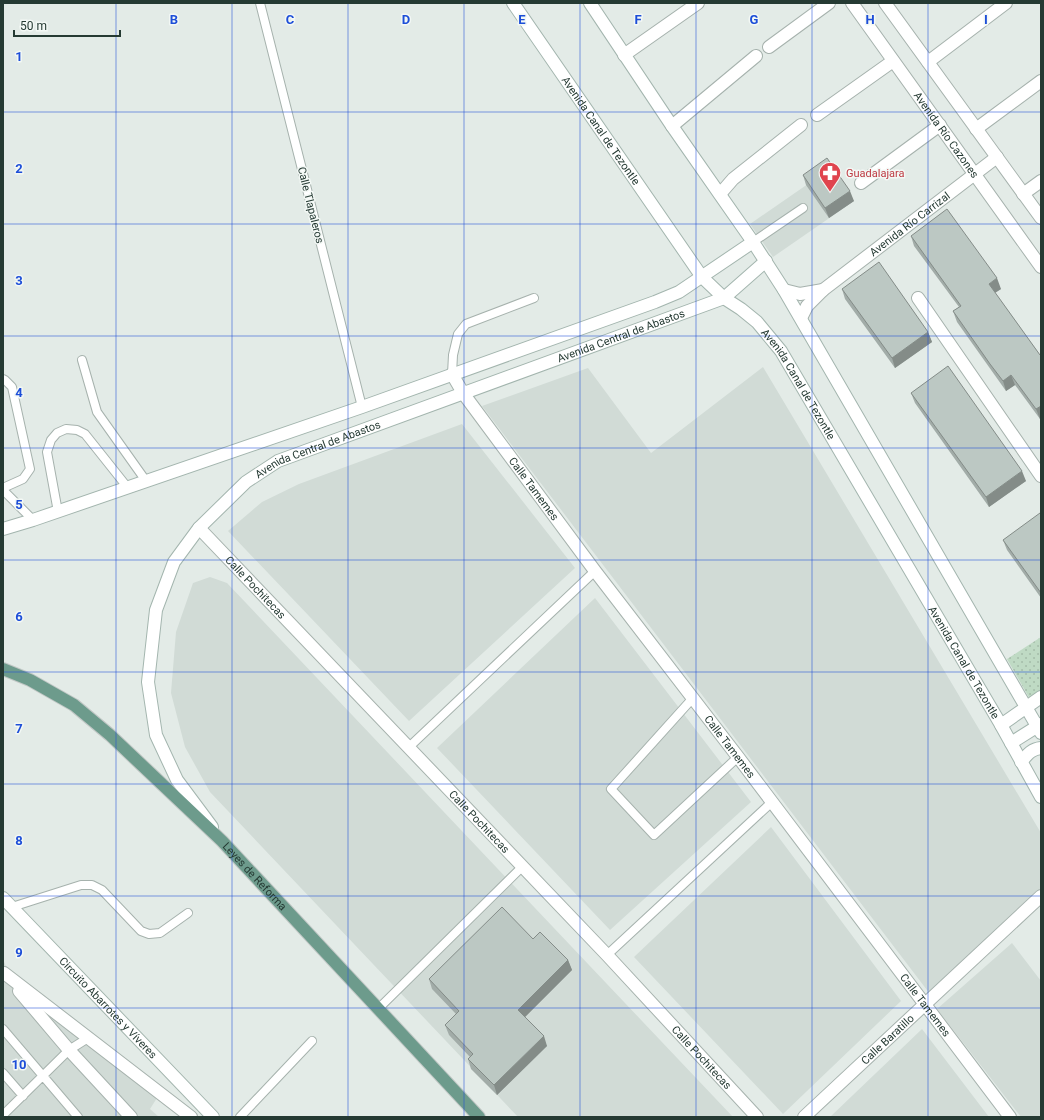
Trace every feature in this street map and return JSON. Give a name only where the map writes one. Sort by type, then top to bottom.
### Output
[{"type":"main road","name":"Leyes de Reforma","points":[[3,669],[30,680],[74,705],[110,735],[222,841],[479,1117]]},
{"type":"street","name":"Avenida Canal de Tezontle","points":[[513,3],[702,277],[724,298],[742,309],[757,322],[781,351],[1001,725],[1041,797]]},
{"type":"street","points":[[590,3],[672,126],[766,261],[801,318],[1040,728],[1011,743]]},
{"type":"street","points":[[624,55],[698,3]]},
{"type":"street","points":[[769,46],[829,3]]},
{"type":"street","name":"Avenida Río Cazones","points":[[852,3],[1041,267]]},
{"type":"street","points":[[885,3],[1041,218]]},
{"type":"street","points":[[928,62],[1006,3]]},
{"type":"street","points":[[672,126],[756,56]]},
{"type":"street","points":[[818,115],[893,61]]},
{"type":"street","points":[[976,129],[1041,81]]},
{"type":"street","points":[[720,194],[733,179],[801,125]]},
{"type":"street","points":[[860,183],[940,125]]},
{"type":"street","name":"Avenida Río Carrizal","points":[[801,318],[807,306],[823,290],[997,158]]},
{"type":"street","points":[[1023,194],[1041,181]]},
{"type":"street","name":"Avenida Central de Abastos","points":[[3,529],[58,512],[362,407],[655,302],[679,292],[753,242]]},
{"type":"street","name":"Avenida Central de Abastos","points":[[222,841],[177,780],[156,735],[148,682],[156,610],[174,562],[198,528],[246,482],[278,461],[724,298],[766,261]]},
{"type":"street","name":"Avenida Río Carrizal","points":[[784,290],[800,294],[823,290]]},
{"type":"street","points":[[918,298],[1041,476]]},
{"type":"street","name":"Calle Tamemes","points":[[452,374],[463,393],[595,571],[738,757],[1010,1117]]},
{"type":"street","name":"Calle Pochitecas","points":[[198,528],[523,866],[757,1117]]},
{"type":"street","points":[[1001,725],[1041,697]]},
{"type":"street","points":[[1021,762],[1027,754],[1034,749],[1041,748]]},
{"type":"street","name":"Calle Baratillo","points":[[804,1117],[1041,896]]},
{"type":"street","name":"Circuito Abarrotes y Víveres","points":[[3,898],[213,1117]]},
{"type":"street","points":[[3,972],[191,1117]]},
{"type":"street","points":[[3,972],[69,1050],[131,1117]]},
{"type":"lane","name":"Calle Tlapaleros","points":[[260,3],[362,407]]},
{"type":"lane","points":[[753,242],[802,208]]},
{"type":"lane","points":[[452,374],[453,355],[458,334],[466,324],[534,298]]},
{"type":"lane","points":[[82,360],[97,412],[146,481]]},
{"type":"lane","points":[[3,379],[12,387],[30,470],[23,479],[3,489],[33,520]]},
{"type":"lane","points":[[58,512],[47,452],[51,440],[58,433],[66,429],[77,430],[85,434],[128,488]]},
{"type":"lane","points":[[408,748],[595,571]]},
{"type":"lane","points":[[692,699],[611,788],[654,835],[738,757]]},
{"type":"lane","points":[[607,955],[772,802]]},
{"type":"lane","points":[[378,1009],[523,866]]},
{"type":"lane","points":[[12,907],[81,885],[92,885],[102,890],[141,930],[149,934],[160,933],[188,913]]},
{"type":"lane","points":[[3,1029],[78,1117]]},
{"type":"lane","points":[[3,1114],[69,1050],[88,1038]]},
{"type":"lane","points":[[240,1117],[312,1041]]},
{"type":"lane","points":[[3,1073],[23,1096]]},
{"type":"shaded area","points":[[831,168],[854,201],[773,257],[750,224]]},
{"type":"shaded area","points":[[763,367],[1041,833],[1041,893],[930,994],[482,406],[588,368],[651,453]]},
{"type":"shaded area","points":[[462,424],[575,568],[409,721],[228,531],[262,502],[299,484]]},
{"type":"shaded area","points":[[210,577],[227,583],[733,1117],[518,1117],[210,792],[185,747],[171,693],[176,632],[193,583]]},
{"type":"shaded area","points":[[595,598],[751,802],[610,930],[437,748]]},
{"type":"shaded area","points":[[771,827],[901,1001],[783,1114],[634,957]]},
{"type":"shaded area","points":[[1012,943],[1041,981],[1041,1117],[1021,1117],[937,1009]]},
{"type":"shaded area","points":[[3,959],[7,969],[162,1090],[150,1109],[159,1117],[3,1117]]},
{"type":"shaded area","points":[[922,1029],[989,1117],[830,1117]]},
{"type":"green space","points":[[1041,637],[1041,693],[1031,701],[1007,659]]},
{"type":"building","name":"Guadalajara","points":[[827,158],[850,191],[825,208],[803,175]]},
{"type":"building","points":[[947,209],[997,278],[989,284],[1040,355],[1041,354],[1041,406],[1036,409],[1011,375],[1003,381],[990,364],[953,311],[961,306],[911,236]]},
{"type":"building","points":[[879,262],[928,332],[892,358],[842,289]]},
{"type":"building","points":[[948,366],[1022,471],[986,497],[911,393]]},
{"type":"building","points":[[1040,513],[1041,515],[1041,593],[1003,540]]},
{"type":"building","points":[[502,907],[533,939],[540,932],[568,960],[518,1010],[544,1036],[494,1085],[468,1059],[473,1054],[445,1025],[459,1011],[429,979]]},
{"type":"place","name":"Guadalajara","points":[[830,192]]}]
